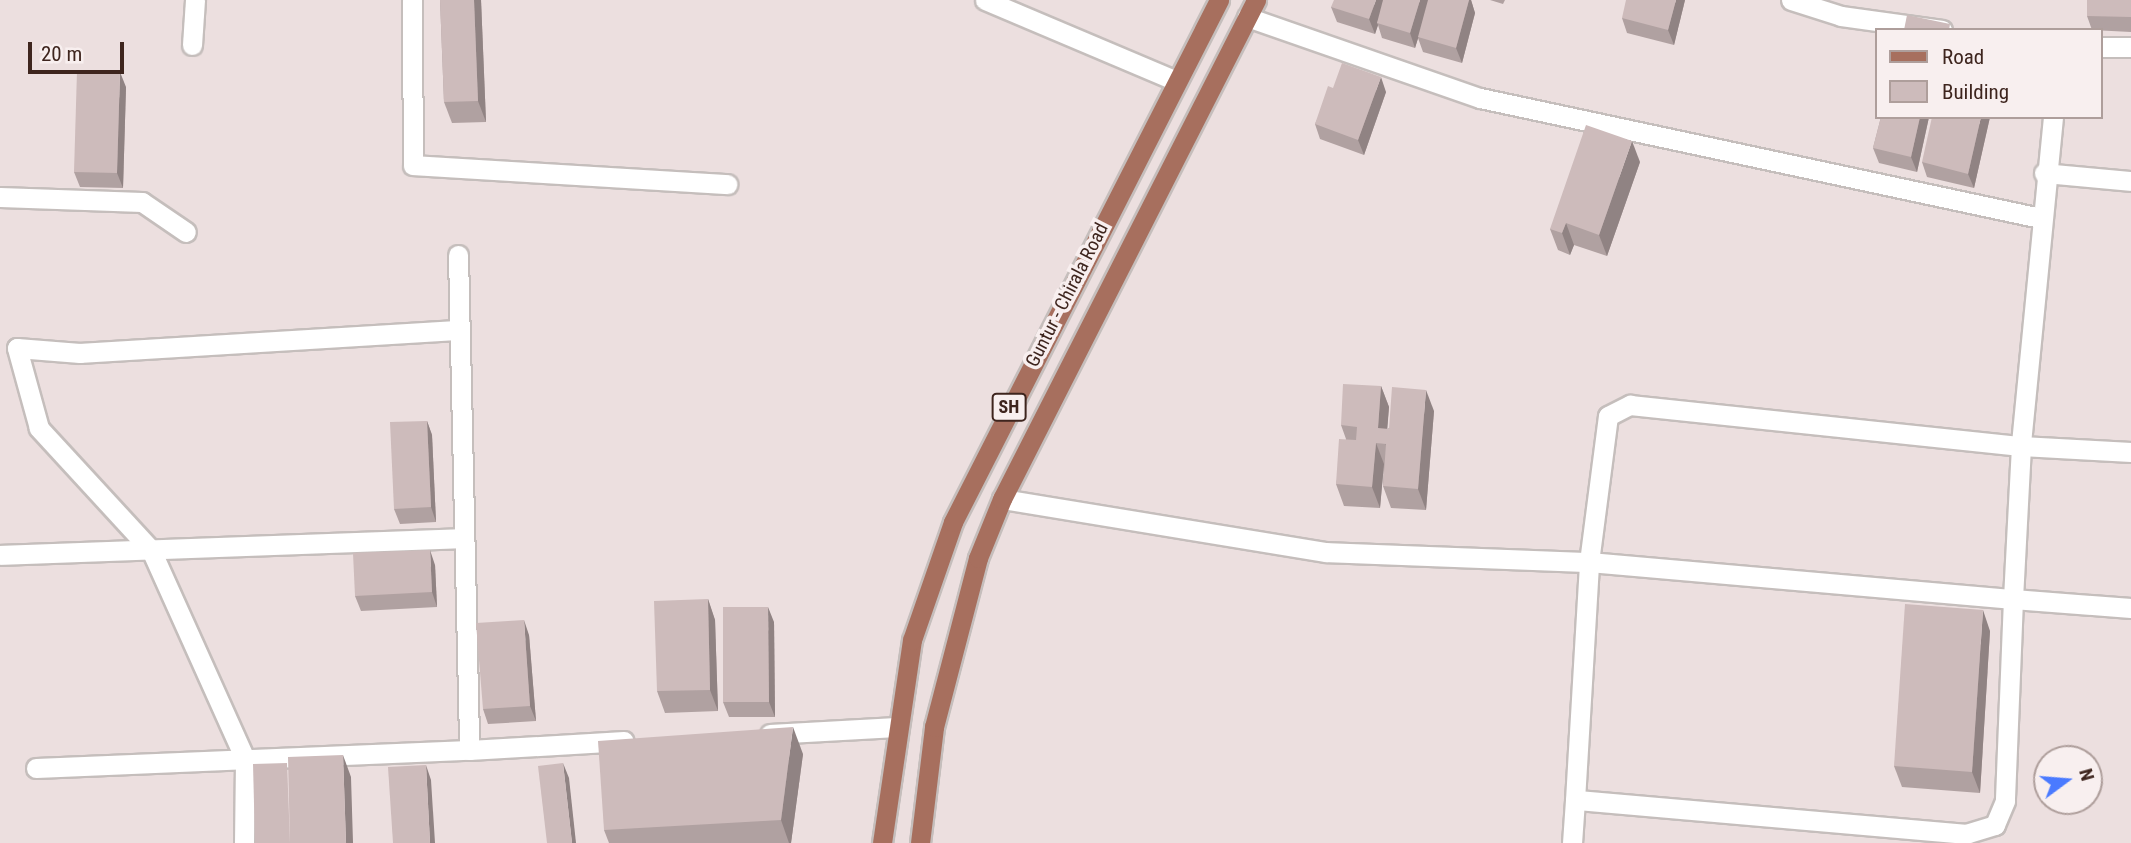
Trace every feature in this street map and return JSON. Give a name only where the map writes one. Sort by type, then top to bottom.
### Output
[{"type":"main road","name":"Guntur - Chirala Road","points":[[882,843],[896,727],[912,640],[953,522],[1219,0]]},
{"type":"main road","name":"Guntur - Chirala Road","points":[[919,843],[934,727],[955,631],[1002,499],[1252,9]]},
{"type":"street","points":[[192,44],[195,0]]},
{"type":"street","points":[[412,0],[413,165],[727,184]]},
{"type":"street","points":[[985,0],[1177,81]]},
{"type":"street","points":[[1791,0],[1840,16],[1927,28]]},
{"type":"street","points":[[1252,9],[1480,98],[2040,218]]},
{"type":"street","points":[[2103,47],[2131,47]]},
{"type":"street","points":[[1575,800],[1982,832],[1995,825],[2004,801],[2021,446],[2044,173],[2053,119]]},
{"type":"street","points":[[2044,173],[2131,181]]},
{"type":"street","points":[[0,197],[142,202],[186,232]]},
{"type":"street","points":[[458,256],[469,750]]},
{"type":"street","points":[[244,843],[245,759],[150,550],[39,428],[17,348],[80,353],[459,330]]},
{"type":"street","points":[[1572,843],[1589,562],[1608,416],[1630,405],[2021,446],[2131,452]]},
{"type":"street","points":[[1002,499],[1326,552],[1589,562],[2131,608]]},
{"type":"street","points":[[0,555],[464,538]]},
{"type":"street","points":[[745,735],[896,727]]},
{"type":"street","points":[[36,768],[648,740]]},
{"type":"building","points":[[440,0],[474,0],[478,101],[444,102]]},
{"type":"building","points":[[1334,0],[1376,0],[1369,19],[1331,7]]},
{"type":"building","points":[[1383,0],[1420,0],[1410,33],[1377,23]]},
{"type":"building","points":[[1428,0],[1469,0],[1456,48],[1418,37]]},
{"type":"building","points":[[1626,0],[1676,0],[1668,30],[1622,18]]},
{"type":"building","points":[[2087,0],[2131,0],[2131,17],[2087,16]]},
{"type":"building","points":[[1907,15],[1950,24],[1949,28],[1904,28]]},
{"type":"building","points":[[1342,63],[1381,77],[1358,140],[1315,124],[1328,86],[1333,88]]},
{"type":"building","points":[[77,71],[120,72],[117,173],[74,172]]},
{"type":"building","points":[[1880,119],[1920,119],[1911,157],[1873,148]]},
{"type":"building","points":[[1932,119],[1981,119],[1968,174],[1922,162]]},
{"type":"building","points":[[1586,125],[1632,141],[1599,235],[1566,223],[1562,233],[1550,229]]},
{"type":"building","points":[[1343,384],[1381,386],[1378,428],[1389,429],[1392,387],[1426,390],[1418,489],[1383,486],[1386,444],[1376,443],[1372,487],[1336,484],[1339,439],[1356,440],[1357,427],[1341,425]]},
{"type":"building","points":[[427,421],[431,507],[394,509],[390,422]]},
{"type":"building","points":[[430,550],[432,592],[355,596],[353,553]]},
{"type":"building","points":[[708,599],[710,690],[657,691],[654,601]]},
{"type":"building","points":[[1905,604],[1983,610],[1972,772],[1894,766]]},
{"type":"building","points":[[723,607],[768,607],[769,702],[723,702]]},
{"type":"building","points":[[524,620],[530,706],[483,709],[476,623]]},
{"type":"building","points":[[793,727],[781,820],[604,830],[598,741]]},
{"type":"building","points":[[343,755],[346,843],[290,843],[288,757]]},
{"type":"building","points":[[287,763],[290,843],[255,843],[253,764]]},
{"type":"building","points":[[563,763],[572,843],[547,843],[538,766]]},
{"type":"building","points":[[426,765],[430,843],[393,843],[388,767]]}]
